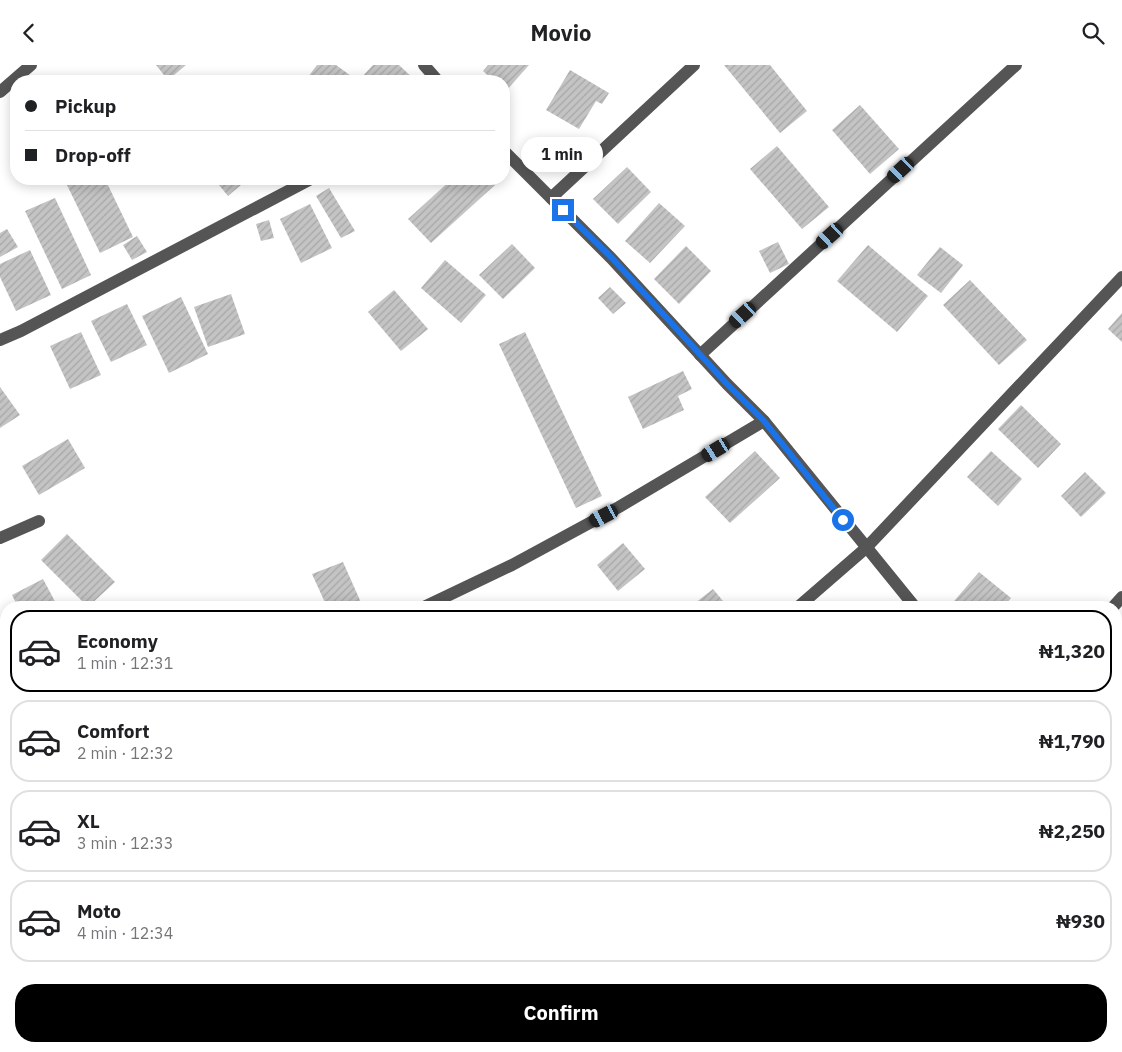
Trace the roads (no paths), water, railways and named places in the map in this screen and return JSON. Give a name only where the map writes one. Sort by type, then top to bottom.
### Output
[{"type":"street","points":[[19,75],[30,65]]},
{"type":"street","points":[[424,65],[433,75]]},
{"type":"street","points":[[551,198],[694,65]]},
{"type":"street","points":[[700,355],[1016,65]]},
{"type":"street","points":[[0,92],[10,83]]},
{"type":"street","points":[[510,157],[612,258],[700,355],[764,421],[910,601]]},
{"type":"street","points":[[0,341],[300,185]]},
{"type":"street","points":[[805,601],[866,548],[1122,277]]},
{"type":"street","points":[[437,601],[512,565],[619,507],[764,421]]},
{"type":"street","points":[[0,538],[40,521]]}]
